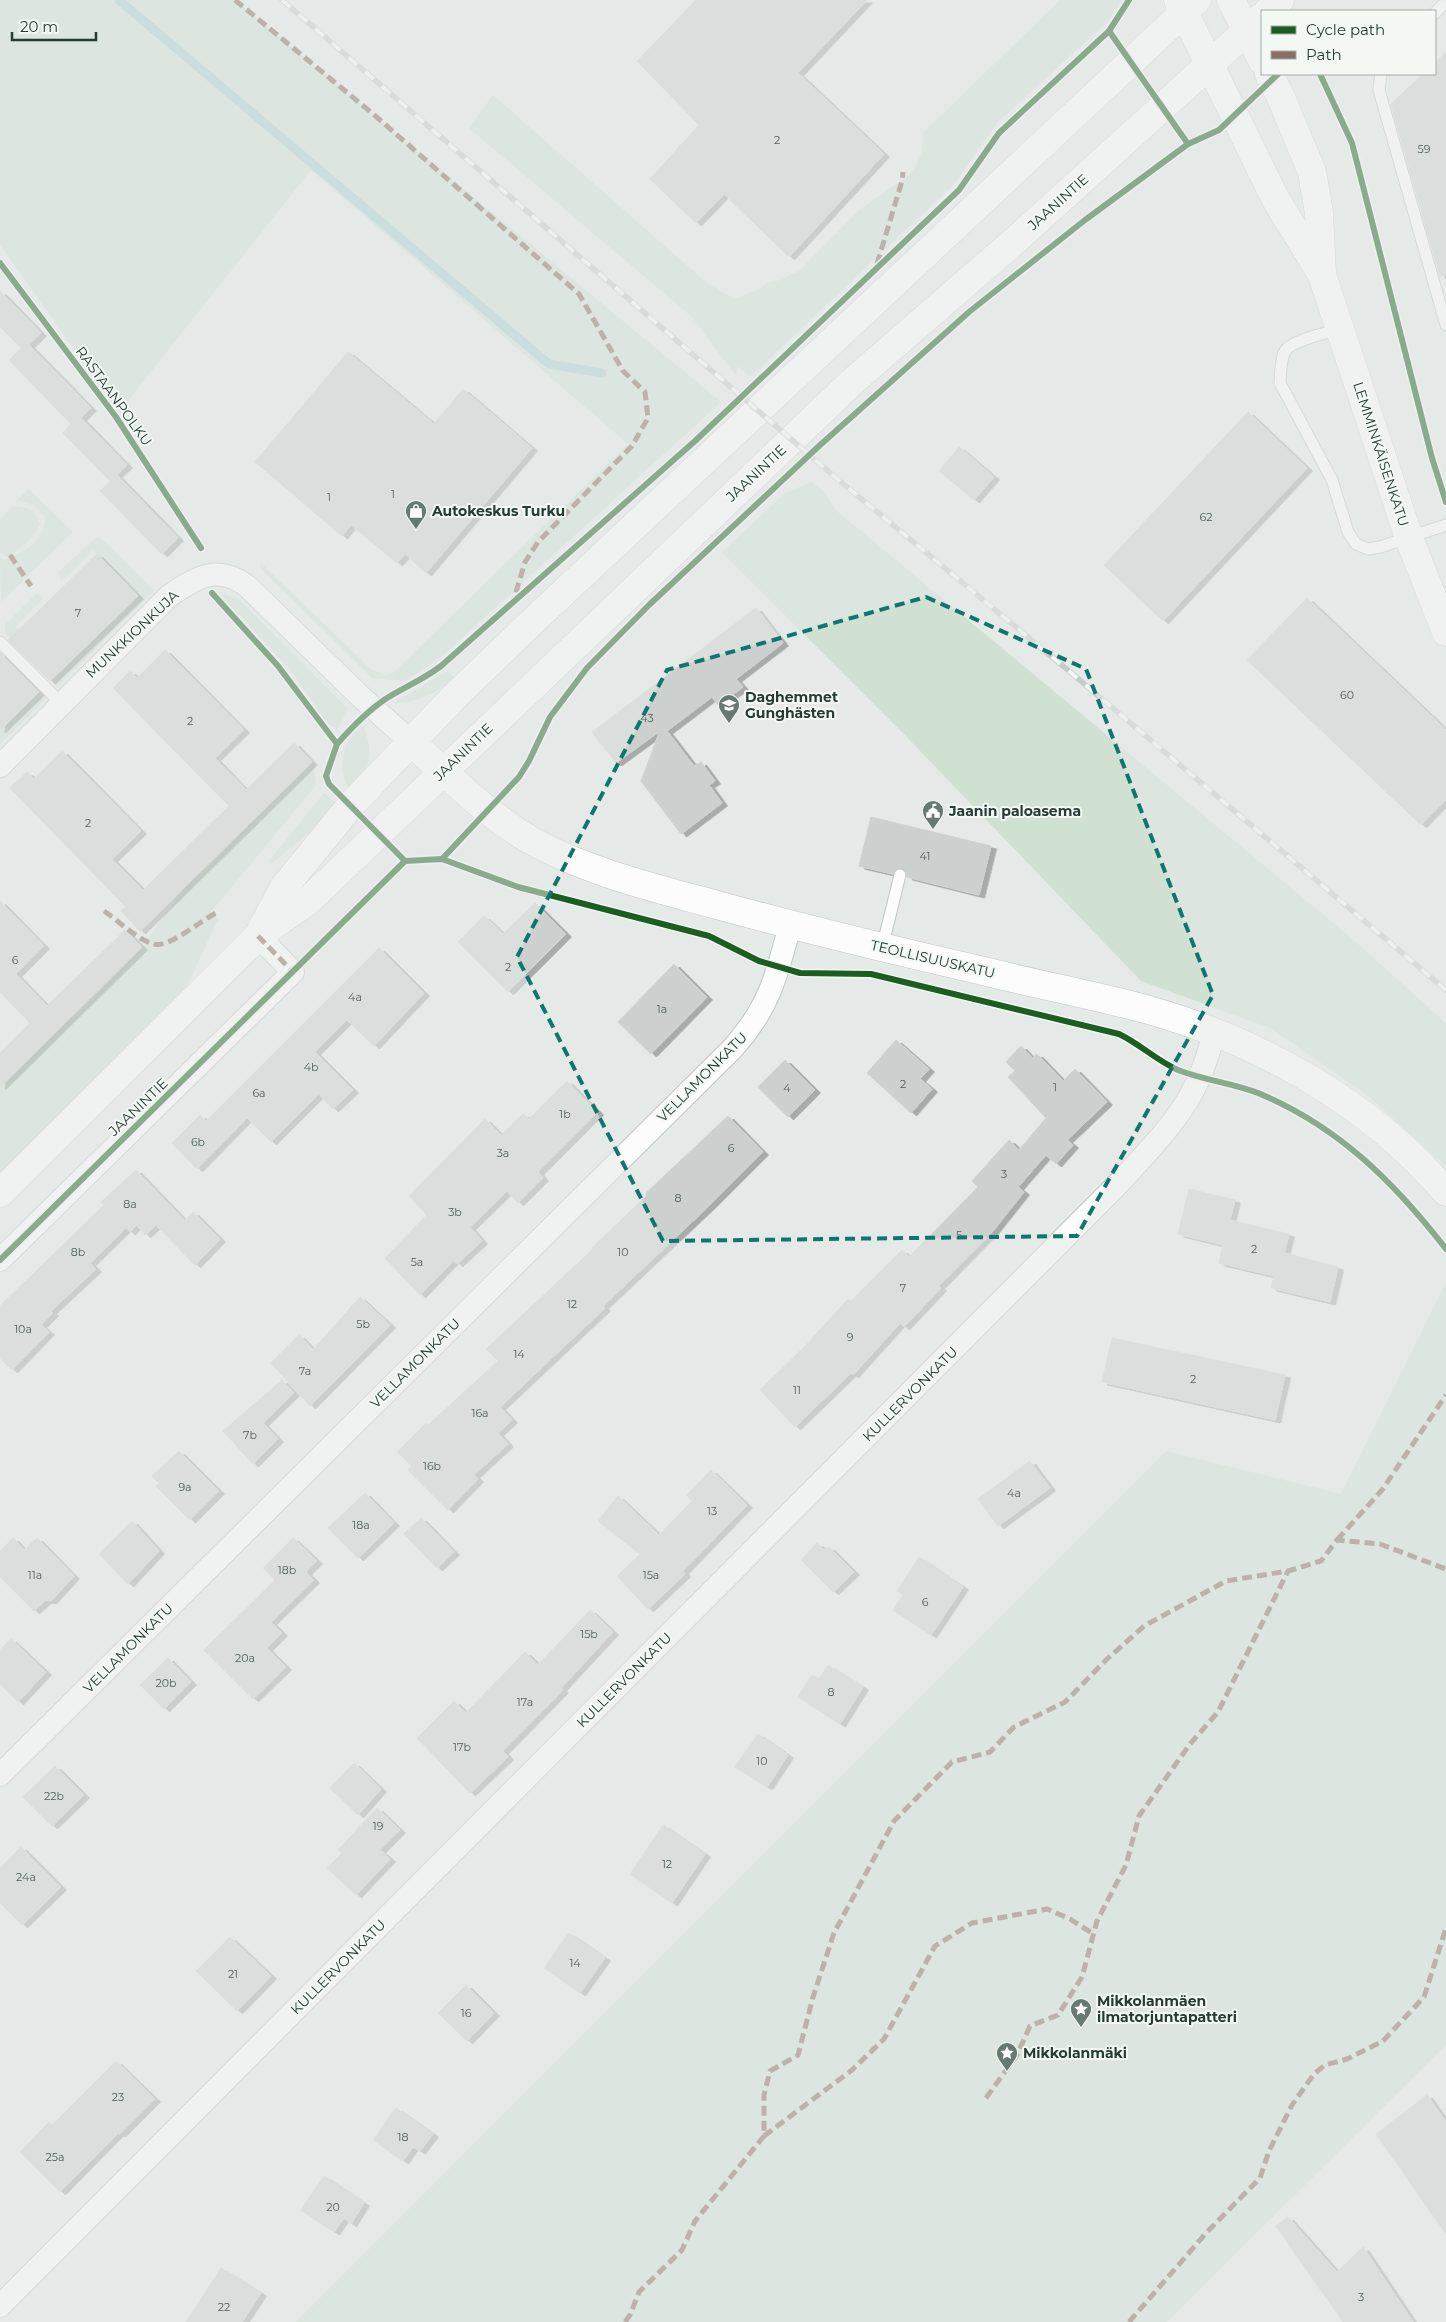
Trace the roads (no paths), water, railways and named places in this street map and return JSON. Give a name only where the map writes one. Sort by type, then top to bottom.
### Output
[{"type":"main road","points":[[1231,0],[1255,24],[1261,55]]},
{"type":"main road","points":[[1269,10],[1280,0]]},
{"type":"main road","name":"JAANINTIE","points":[[258,936],[284,887],[351,805],[411,742],[534,620],[1186,4]]},
{"type":"main road","name":"LEMMINKÄISENKATU","points":[[1186,4],[1210,64],[1275,198],[1322,275],[1409,538],[1446,632]]},
{"type":"main road","name":"JAANINTIE","points":[[0,1193],[258,936],[308,900],[853,381],[1019,237],[1255,24]]},
{"type":"main road","name":"LEMMINKÄISENKATU","points":[[1269,75],[1312,172],[1319,213],[1322,275]]},
{"type":"main road","name":"TEOLLISUUSKATU","points":[[411,742],[508,825],[532,841],[631,880],[790,925],[1149,1010],[1215,1032],[1297,1071],[1342,1100],[1401,1145],[1446,1192]]},
{"type":"street","name":"MUNKKIONKUJA","points":[[0,766],[169,596],[210,574],[223,574],[236,578],[248,586],[360,696],[411,742]]},
{"type":"street","name":"VELLAMONKATU","points":[[0,1775],[733,1048],[750,1029],[769,996],[790,925]]},
{"type":"street","name":"JAANINTIE","points":[[0,1260],[293,972],[258,936]]},
{"type":"street","name":"KULLERVONKATU","points":[[0,2306],[1120,1183],[1168,1129],[1185,1104],[1200,1076],[1215,1032]]},
{"type":"lane","points":[[1381,75],[1379,90],[1446,325]]},
{"type":"lane","points":[[1340,329],[1292,344],[1285,352],[1280,383],[1332,480],[1348,532],[1356,544],[1368,549],[1409,538],[1446,524]]},
{"type":"lane","points":[[0,642],[61,703]]},
{"type":"lane","points":[[882,948],[900,876]]},
{"type":"waterway","points":[[119,0],[549,364],[602,373]]},
{"type":"railway","points":[[282,0],[835,477],[1069,671],[1446,990]]},
{"type":"place","name":"Autokeskus Turku","points":[[416,530]]},
{"type":"place","name":"Daghemmet Gunghästen","points":[[729,724]]},
{"type":"place","name":"Jaanin paloasema","points":[[933,830]]},
{"type":"place","name":"Mikkolanmäen ilmatorjuntapatteri","points":[[1081,2028]]},
{"type":"place","name":"Mikkolanmäki","points":[[1007,2072]]}]
